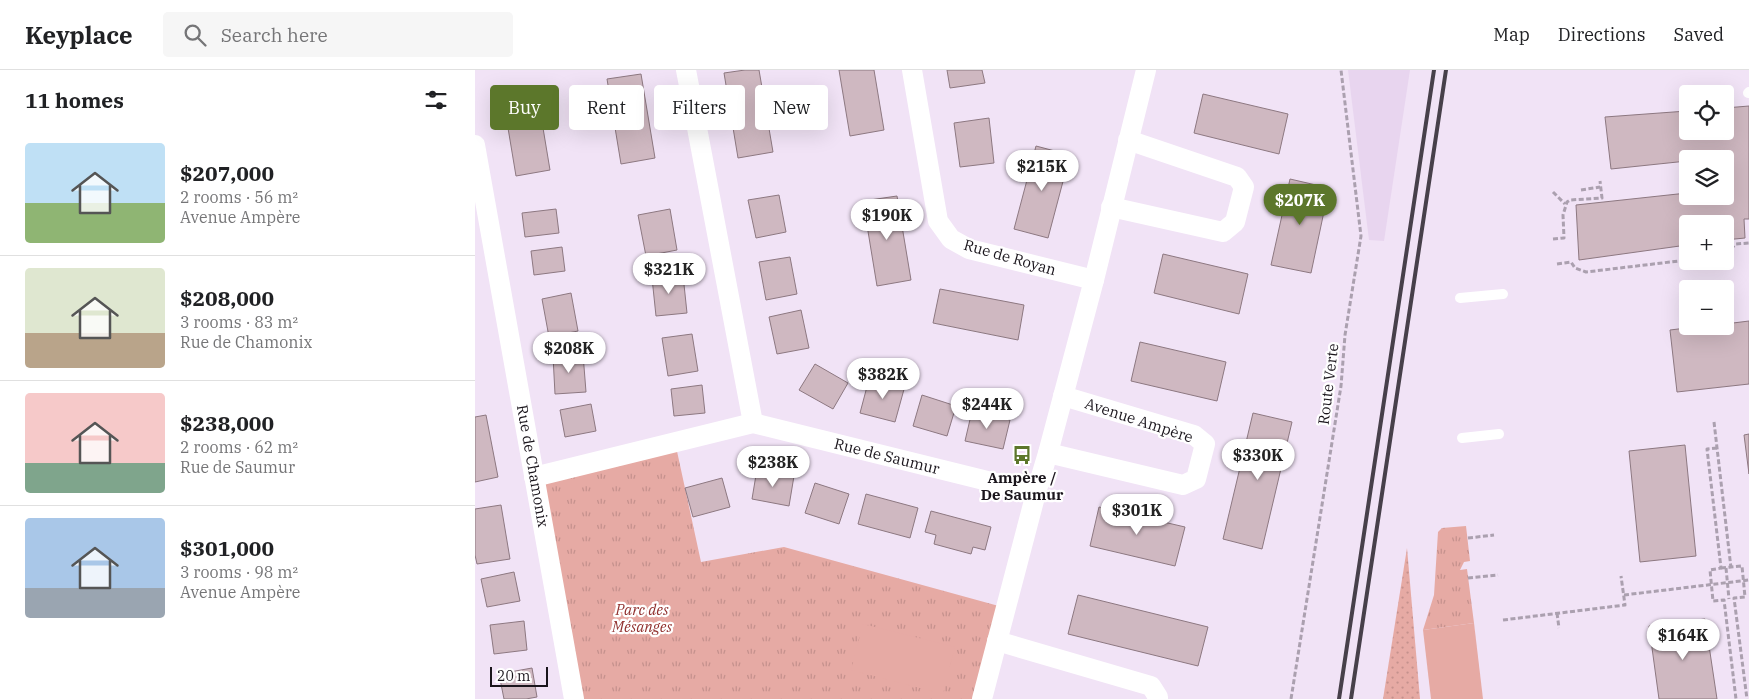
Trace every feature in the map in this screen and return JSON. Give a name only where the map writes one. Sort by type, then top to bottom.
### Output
[{"type":"street","points":[[686,70],[753,423]]},
{"type":"street","name":"Rue de Royan","points":[[912,70],[938,220],[951,239],[969,249],[1094,280]]},
{"type":"street","points":[[986,698],[997,641],[1094,280],[1146,70]]},
{"type":"street","points":[[1111,207],[1223,232],[1235,222],[1244,188],[1237,177],[1128,140]]},
{"type":"street","name":"Rue de Chamonix","points":[[475,145],[574,699]]},
{"type":"street","name":"Avenue Ampère","points":[[1048,454],[1183,485],[1196,479],[1201,462],[1205,444],[1194,435],[1063,396]]},
{"type":"street","name":"Rue de Saumur","points":[[534,477],[753,423],[1036,493]]},
{"type":"street","points":[[997,641],[1151,686],[1158,699]]},
{"type":"lane","points":[[1460,298],[1503,294]]},
{"type":"lane","points":[[1462,438],[1499,434]]},
{"type":"path","name":"Route Verte","points":[[1291,699],[1341,386],[1345,335],[1361,236],[1341,70]]},
{"type":"path","points":[[1553,239],[1564,238],[1563,215],[1565,204],[1570,200],[1602,198],[1600,181]]},
{"type":"path","points":[[1581,190],[1601,187]]},
{"type":"path","points":[[1553,192],[1565,204]]},
{"type":"path","points":[[1734,246],[1749,243]]},
{"type":"path","points":[[1557,264],[1571,262],[1575,268],[1586,272],[1679,261]]},
{"type":"path","points":[[1714,422],[1731,568]]},
{"type":"path","points":[[1717,448],[1707,449],[1721,568]]},
{"type":"path","points":[[1468,538],[1494,535]]},
{"type":"path","points":[[1742,566],[1745,597],[1713,601],[1710,570],[1731,568],[1742,566]]},
{"type":"path","points":[[1726,568],[1729,599]]},
{"type":"path","points":[[1468,578],[1498,575]]},
{"type":"path","points":[[1503,620],[1625,605],[1621,576]]},
{"type":"path","points":[[1624,595],[1749,580]]},
{"type":"path","points":[[1735,598],[1747,699]]},
{"type":"path","points":[[1724,600],[1736,699]]},
{"type":"path","points":[[1557,613],[1559,628]]},
{"type":"shaded area","points":[[1348,70],[1410,70],[1384,241],[1369,240]]},
{"type":"green space","name":"Parc des Mésanges","points":[[675,442],[701,562],[784,547],[1006,608],[982,699],[574,699],[534,477]]},
{"type":"green space","points":[[1466,526],[1470,561],[1464,562],[1460,570],[1467,569],[1474,623],[1423,630],[1434,595],[1438,532],[1442,528]]},
{"type":"green space","points":[[1407,548],[1420,699],[1383,699]]},
{"type":"green space","points":[[1474,623],[1483,699],[1431,699],[1423,630]]},
{"type":"green space","points":[[863,624],[955,647],[943,694],[851,670]]},
{"type":"building","points":[[759,70],[762,85],[755,85],[755,130],[769,130],[773,152],[738,158],[733,130],[745,130],[745,85],[726,85],[724,73]]},
{"type":"building","points":[[839,70],[874,70],[884,130],[850,136]]},
{"type":"building","points":[[947,70],[982,70],[985,83],[950,88]]},
{"type":"building","points":[[641,74],[643,85],[608,85],[607,79]]},
{"type":"building","points":[[644,92],[655,158],[621,164],[615,130],[644,130]]},
{"type":"building","points":[[1203,94],[1288,114],[1279,154],[1194,133]]},
{"type":"building","points":[[1749,106],[1749,219],[1744,219],[1745,238],[1734,239],[1734,215],[1679,215],[1679,246],[1579,260],[1576,205],[1679,194],[1679,205],[1734,205],[1734,150],[1679,150],[1679,162],[1611,169],[1605,117],[1679,112],[1679,140],[1734,140],[1734,107]]},
{"type":"building","points":[[989,118],[994,163],[960,167],[954,123]]},
{"type":"building","points":[[508,130],[543,130],[550,170],[516,176]]},
{"type":"building","points":[[1036,146],[1070,155],[1048,238],[1014,229]]},
{"type":"building","points":[[1290,179],[1329,188],[1311,273],[1271,265]]},
{"type":"building","points":[[779,195],[786,232],[756,238],[748,200]]},
{"type":"building","points":[[897,196],[911,280],[877,286],[863,201]]},
{"type":"building","points":[[556,209],[559,233],[525,237],[522,213]]},
{"type":"building","points":[[670,209],[677,250],[646,256],[638,215]]},
{"type":"building","points":[[562,247],[565,271],[534,275],[531,251]]},
{"type":"building","points":[[1163,254],[1248,274],[1239,314],[1154,293]]},
{"type":"building","points":[[790,257],[797,294],[766,300],[759,262]]},
{"type":"building","points":[[683,275],[687,313],[656,316],[652,278]]},
{"type":"building","points":[[940,289],[1024,305],[1018,340],[933,323]]},
{"type":"building","points":[[571,293],[578,331],[549,337],[542,299]]},
{"type":"building","points":[[801,310],[809,348],[777,354],[769,317]]},
{"type":"building","points":[[1749,321],[1749,384],[1677,392],[1670,330],[1679,329],[1679,335],[1734,335],[1734,323]]},
{"type":"building","points":[[692,334],[698,371],[668,376],[662,338]]},
{"type":"building","points":[[1140,342],[1226,362],[1217,401],[1131,381]]},
{"type":"building","points":[[583,354],[586,392],[555,394],[553,356]]},
{"type":"building","points":[[815,364],[848,383],[833,409],[799,390]]},
{"type":"building","points":[[869,379],[897,386],[898,379],[906,382],[895,422],[860,413]]},
{"type":"building","points":[[702,385],[705,413],[674,416],[671,389]]},
{"type":"building","points":[[922,395],[956,406],[947,436],[913,426]]},
{"type":"building","points":[[591,404],[596,431],[565,437],[560,410]]},
{"type":"building","points":[[972,411],[1010,420],[1003,449],[965,441]]},
{"type":"building","points":[[1253,413],[1292,422],[1262,549],[1223,539]]},
{"type":"building","points":[[486,415],[498,477],[475,482],[475,417]]},
{"type":"building","points":[[1749,434],[1749,474],[1744,435]]},
{"type":"building","points":[[1685,445],[1696,556],[1640,562],[1629,451]]},
{"type":"building","points":[[757,469],[794,476],[789,506],[752,499]]},
{"type":"building","points":[[722,478],[730,507],[693,517],[685,488]]},
{"type":"building","points":[[815,483],[849,494],[839,524],[805,513]]},
{"type":"building","points":[[866,494],[918,508],[910,538],[858,524]]},
{"type":"building","points":[[501,505],[510,559],[477,564],[475,555],[475,509]]},
{"type":"building","points":[[1099,507],[1185,527],[1175,566],[1090,546]]},
{"type":"building","points":[[931,511],[991,527],[985,550],[973,547],[971,554],[934,544],[936,535],[925,532]]},
{"type":"building","points":[[514,572],[520,601],[487,607],[481,579]]},
{"type":"building","points":[[1078,595],[1208,627],[1198,666],[1068,634]]},
{"type":"building","points":[[1705,619],[1717,699],[1659,699],[1649,626]]},
{"type":"building","points":[[524,621],[527,650],[494,654],[490,625]]},
{"type":"building","points":[[532,668],[537,697],[504,699],[499,674]]},
{"type":"railway","points":[[1339,699],[1434,70]]},
{"type":"railway","points":[[1351,699],[1446,70]]},
{"type":"place","name":"Ampère / De Saumur","points":[[1022,455]]}]
